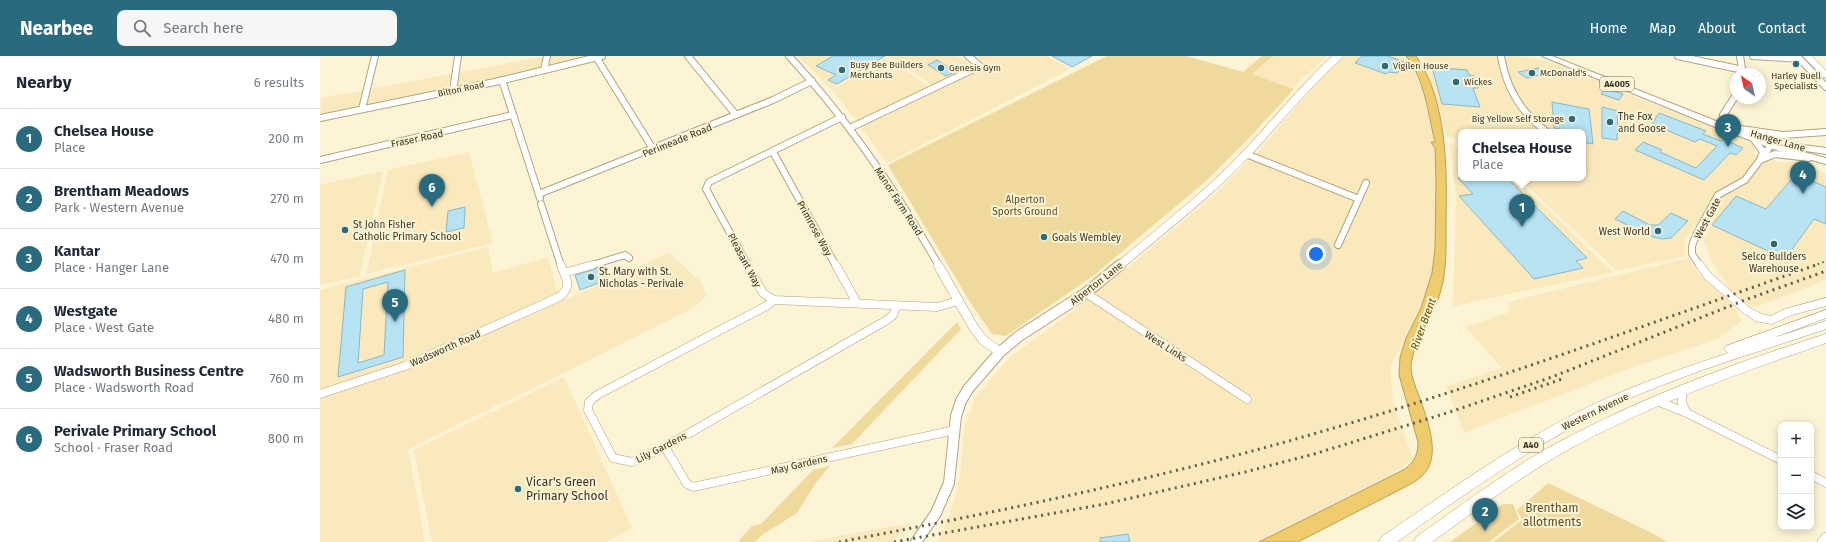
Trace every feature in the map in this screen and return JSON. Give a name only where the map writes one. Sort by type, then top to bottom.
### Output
[{"type":"highway","points":[[1818,56],[1826,65]]},
{"type":"highway","points":[[1804,58],[1826,75]]},
{"type":"highway","points":[[1746,310],[1759,318],[1772,320],[1789,312],[1826,302]]},
{"type":"highway","name":"A40","points":[[1688,370],[1711,356],[1826,314]]},
{"type":"highway","name":"Western Avenue","points":[[1386,542],[1496,466],[1553,432],[1603,406],[1688,370],[1826,326]]},
{"type":"highway","name":"Western Avenue","points":[[1421,542],[1512,478],[1568,444],[1618,418],[1751,364],[1826,338]]},
{"type":"highway","name":"A40","points":[[1751,364],[1826,346]]},
{"type":"main road","name":"Alperton Lane","points":[[916,542],[936,512],[949,483],[956,416],[968,389],[1000,352],[1019,336],[1086,293],[1203,195],[1246,154],[1312,81],[1338,56]]},
{"type":"main road","name":"Hanger Lane","points":[[1547,56],[1753,138],[1805,149],[1826,151]]},
{"type":"main road","name":"Hanger Lane","points":[[1685,111],[1822,160]]},
{"type":"street","points":[[362,109],[376,56]]},
{"type":"street","points":[[453,91],[458,56]]},
{"type":"street","points":[[544,70],[546,56]]},
{"type":"street","points":[[688,56],[736,115]]},
{"type":"street","name":"Manor Farm Road","points":[[789,56],[812,81],[850,128],[917,228],[974,328],[983,340],[1000,352]]},
{"type":"street","points":[[850,128],[980,66],[968,56]]},
{"type":"street","points":[[1501,56],[1506,76],[1522,110],[1531,121],[1543,129]]},
{"type":"street","points":[[1678,56],[1730,69]]},
{"type":"street","points":[[1740,56],[1742,68]]},
{"type":"street","points":[[1753,56],[1804,58],[1826,87]]},
{"type":"street","points":[[599,57],[653,150]]},
{"type":"street","name":"Bilton Road","points":[[320,118],[453,91],[599,57]]},
{"type":"street","points":[[502,80],[564,273],[612,257],[625,255],[629,258]]},
{"type":"street","name":"Perimeade Road","points":[[540,199],[812,81]]},
{"type":"street","points":[[1730,104],[1724,113],[1724,117],[1736,128],[1783,135],[1826,132]]},
{"type":"street","name":"Fraser Road","points":[[320,160],[513,115]]},
{"type":"street","name":"Pleasant Way","points":[[774,300],[762,293],[706,189],[710,182],[842,117]]},
{"type":"street","points":[[1753,138],[1763,152]]},
{"type":"street","name":"West Gate","points":[[1746,310],[1707,275],[1692,254],[1693,243],[1718,194],[1742,182],[1760,160],[1763,152],[1767,151],[1773,143]]},
{"type":"street","name":"Primrose Way","points":[[773,152],[857,304]]},
{"type":"street","points":[[1246,154],[1359,199]]},
{"type":"street","points":[[1760,160],[1775,154],[1822,160]]},
{"type":"street","points":[[1338,245],[1366,183]]},
{"type":"street","name":"Wadsworth Road","points":[[320,394],[405,366],[559,297],[566,292],[568,286],[564,273]]},
{"type":"street","name":"West Links","points":[[1086,293],[1247,399]]},
{"type":"street","points":[[774,300],[937,307],[958,301]]},
{"type":"street","name":"Lily Gardens","points":[[774,300],[768,305],[597,395],[589,402],[588,410],[613,458],[632,462],[665,447],[887,320],[893,315],[897,305]]},
{"type":"street","points":[[1682,391],[1680,400],[1687,413]]},
{"type":"street","points":[[1657,401],[1687,413],[1778,458]]},
{"type":"street","name":"May Gardens","points":[[665,447],[687,484],[693,487],[955,430]]},
{"type":"street","points":[[1814,477],[1826,483]]},
{"type":"street","points":[[1822,542],[1826,537]]},
{"type":"shaded area","points":[[547,56],[593,56],[513,76],[320,117],[321,98]]},
{"type":"shaded area","name":"Busy Bee Builders Merchants","points":[[798,56],[885,56],[831,89]]},
{"type":"shaded area","points":[[889,56],[957,56],[973,66],[933,86]]},
{"type":"shaded area","points":[[976,56],[1047,56],[1070,69],[887,163],[860,127],[985,68],[984,62]]},
{"type":"shaded area","points":[[1273,56],[1327,56],[1292,88],[1251,74]]},
{"type":"shaded area","points":[[1345,56],[1402,56],[1414,70],[1424,93],[1433,134],[1437,187],[1436,261],[1424,309],[1390,366],[1393,401],[1413,459],[1393,473],[1259,542],[937,542],[951,511],[960,477],[964,430],[975,398],[1009,358],[1093,296],[1212,197],[1257,153],[1323,76]]},
{"type":"shaded area","points":[[1422,56],[1520,56],[1562,65],[1643,100],[1750,142],[1756,148],[1753,153],[1779,162],[1798,162],[1811,166],[1826,174],[1826,280],[1753,308],[1730,289],[1711,260],[1704,242],[1726,185],[1685,239],[1685,256],[1617,271],[1522,181],[1586,181],[1586,129],[1458,129],[1458,140],[1447,136],[1427,65]]},
{"type":"shaded area","points":[[886,58],[930,87],[857,121],[832,90]]},
{"type":"shaded area","points":[[1450,143],[1458,147],[1458,181],[1518,181],[1613,272],[1453,306],[1456,197]]},
{"type":"shaded area","points":[[469,152],[493,243],[366,274],[388,170]]},
{"type":"shaded area","name":"St John Fisher Catholic Primary School","points":[[383,171],[360,276],[320,285],[320,185]]},
{"type":"shaded area","points":[[488,247],[493,273],[548,257],[560,302],[669,253],[701,282],[706,296],[693,308],[408,449],[425,542],[320,542],[320,290]]},
{"type":"shaded area","points":[[1688,258],[1700,276],[1719,292],[1737,311],[1742,321],[1717,339],[1624,370],[1464,433],[1446,386],[1502,368],[1465,327],[1509,312],[1509,302]]},
{"type":"shaded area","name":"Vicar's Green Primary School","points":[[564,377],[632,528],[606,542],[432,542],[414,450]]},
{"type":"shaded area","points":[[910,523],[894,542],[808,542]]},
{"type":"green space","name":"Alperton Sports Ground","points":[[1107,56],[1186,56],[1243,72],[1262,56],[1273,56],[1252,74],[1294,89],[1250,137],[1206,181],[1093,276],[1006,336],[992,334],[970,302],[888,165]]},
{"type":"green space","points":[[957,322],[961,329],[852,444],[832,448]]},
{"type":"green space","points":[[830,466],[815,484],[797,513],[762,535],[755,542],[738,542],[752,526],[761,524],[813,470]]},
{"type":"green space","name":"Brentham allotments","points":[[1548,483],[1654,534],[1667,542],[1493,542],[1522,520],[1517,510]]},
{"type":"green space","points":[[1503,504],[1513,504],[1519,519],[1489,542],[1450,542]]},
{"type":"water","name":"River Brent","points":[[1406,56],[1416,56],[1427,74],[1440,115],[1445,159],[1446,249],[1444,274],[1438,299],[1416,347],[1411,366],[1413,379],[1430,429],[1432,440],[1431,459],[1428,468],[1422,476],[1407,486],[1298,542],[1259,542],[1405,469],[1414,460],[1417,454],[1418,442],[1399,375],[1400,357],[1406,338],[1421,308],[1432,273],[1435,249],[1436,181],[1435,148],[1431,142],[1435,142],[1422,86],[1418,75]]},
{"type":"building","name":"Busy Bee Builders Merchants","points":[[833,56],[885,56],[837,84],[828,80],[836,75],[816,66]]},
{"type":"building","points":[[1052,56],[1092,56],[1072,67]]},
{"type":"building","name":"Vigilen House","points":[[1362,56],[1388,56],[1404,62],[1402,63],[1406,65],[1397,73],[1388,72],[1386,74],[1355,63]]},
{"type":"building","name":"Genesis Gym","points":[[937,60],[955,72],[946,76],[928,65]]},
{"type":"building","name":"Wickes","points":[[1432,67],[1467,70],[1469,75],[1474,76],[1478,88],[1473,88],[1480,107],[1442,104]]},
{"type":"building","name":"McDonald's","points":[[1538,68],[1546,74],[1526,78],[1518,72]]},
{"type":"building","points":[[1605,88],[1623,94],[1619,100],[1601,94]]},
{"type":"building","name":"Big Yellow Self Storage","points":[[1552,102],[1589,109],[1593,144],[1586,143],[1586,129],[1554,128]]},
{"type":"building","name":"The Fox and Goose","points":[[1602,107],[1618,111],[1617,140],[1602,138]]},
{"type":"building","points":[[1659,113],[1706,131],[1703,134],[1721,141],[1723,139],[1743,148],[1736,155],[1730,153],[1704,180],[1635,150],[1643,142],[1662,150],[1660,152],[1696,168],[1717,146],[1700,139],[1695,142],[1652,124]]},
{"type":"building","points":[[1796,174],[1826,187],[1826,224],[1814,219],[1785,259],[1712,225],[1736,196],[1766,209]]},
{"type":"building","points":[[1461,181],[1510,181],[1587,258],[1576,261],[1583,268],[1534,279],[1459,196],[1473,194]]},
{"type":"building","points":[[465,207],[464,228],[446,232],[448,211]]},
{"type":"building","name":"West World","points":[[1623,211],[1650,225],[1658,225],[1671,213],[1688,221],[1671,238],[1662,239],[1649,236],[1615,219]]},
{"type":"building","name":"St. Mary with St. Nicholas - Perivale","points":[[602,267],[607,280],[580,290],[575,275]]},
{"type":"building","points":[[405,270],[403,357],[338,377],[346,287]],"holes":[[[388,282],[384,355],[358,363],[363,289]]]},
{"type":"building","points":[[1128,534],[1130,542],[1100,542],[1100,538]]},
{"type":"railway","points":[[1813,266],[1826,261]]},
{"type":"railway","points":[[839,542],[962,518],[1146,478],[1327,430],[1512,372],[1816,265]]},
{"type":"railway","points":[[894,542],[1105,504],[1245,472],[1314,454],[1450,412],[1552,377],[1745,300],[1826,271]]},
{"type":"railway","points":[[1510,397],[1565,378]]},
{"type":"place","name":"Harley Buell Specialists","points":[[1796,64]]},
{"type":"place","name":"Vigilen House","points":[[1385,66]]},
{"type":"place","name":"Genesis Gym","points":[[941,68]]},
{"type":"place","name":"Busy Bee Builders Merchants","points":[[842,70]]},
{"type":"place","name":"McDonald's","points":[[1532,73]]},
{"type":"place","name":"Wickes","points":[[1456,82]]},
{"type":"place","name":"Big Yellow Self Storage","points":[[1572,119]]},
{"type":"place","name":"The Fox and Goose","points":[[1610,122]]},
{"type":"place","name":"Kantar","points":[[1728,147]]},
{"type":"place","name":"Westgate","points":[[1803,194]]},
{"type":"place","name":"Perivale Primary School","points":[[432,207]]},
{"type":"place","name":"Chelsea House","points":[[1522,227]]},
{"type":"place","name":"St John Fisher Catholic Primary School","points":[[345,230]]},
{"type":"place","name":"West World","points":[[1658,231]]},
{"type":"place","name":"Goals Wembley","points":[[1044,237]]},
{"type":"place","name":"Selco Builders Warehouse","points":[[1774,244]]},
{"type":"place","name":"St. Mary with St. Nicholas - Perivale","points":[[591,277]]},
{"type":"place","name":"Wadsworth Business Centre","points":[[395,322]]},
{"type":"place","name":"Vicar's Green Primary School","points":[[518,489]]},
{"type":"place","name":"Brentham Meadows","points":[[1485,531]]}]
